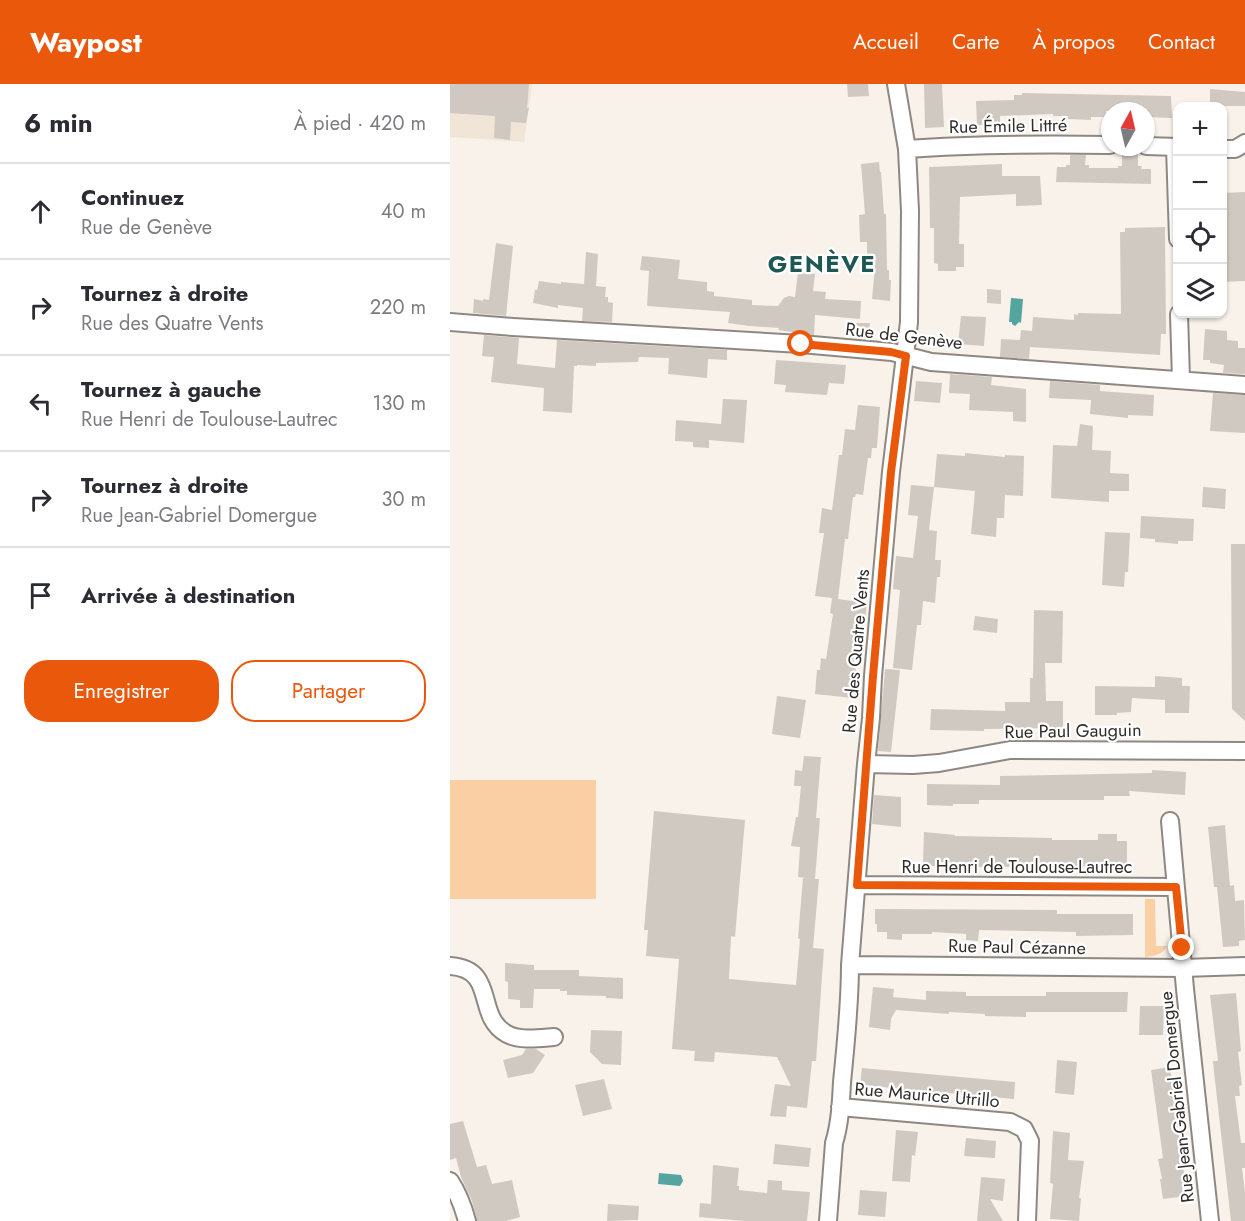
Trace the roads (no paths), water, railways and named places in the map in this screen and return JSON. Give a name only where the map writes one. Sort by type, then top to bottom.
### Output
[{"type":"street","name":"Rue des Quatre Vents","points":[[828,1221],[834,1143],[840,1107],[891,472],[909,322],[910,211],[907,149],[896,84]]},
{"type":"street","points":[[1227,149],[1235,149],[1245,143]]},
{"type":"street","name":"Rue Émile Littré","points":[[907,149],[1044,144],[1101,145]]},
{"type":"street","points":[[1155,146],[1173,147]]},
{"type":"street","points":[[1176,156],[1177,210]]},
{"type":"street","points":[[1179,318],[1180,379]]},
{"type":"street","name":"Rue de Genève","points":[[450,322],[801,344],[891,352],[931,362],[1245,385]]},
{"type":"street","name":"Rue Paul Gauguin","points":[[866,764],[930,764],[1010,750],[1245,751]]},
{"type":"street","name":"Rue Jean-Gabriel Domergue","points":[[1170,821],[1210,1221]]},
{"type":"street","name":"Rue Henri de Toulouse-Lautrec","points":[[857,885],[1176,887]]},
{"type":"street","name":"Rue Paul Cézanne","points":[[850,965],[1183,968]]},
{"type":"street","points":[[450,966],[474,973],[480,982],[489,1013],[497,1026],[507,1034],[532,1038],[554,1037]]},
{"type":"street","name":"Rue Jean-Gabriel Domergue","points":[[1183,968],[1245,966]]},
{"type":"street","name":"Rue Maurice Utrillo","points":[[840,1107],[1010,1122],[1024,1130],[1030,1141],[1027,1221]]},
{"type":"street","points":[[450,1181],[457,1191],[467,1221]]},
{"type":"water","points":[[1011,298],[1023,299],[1021,323],[1015,326],[1009,322]]},
{"type":"water","points":[[659,1173],[681,1175],[683,1181],[680,1186],[658,1184]]},
{"type":"district","name":"GENÈVE","points":[[822,263]]}]
